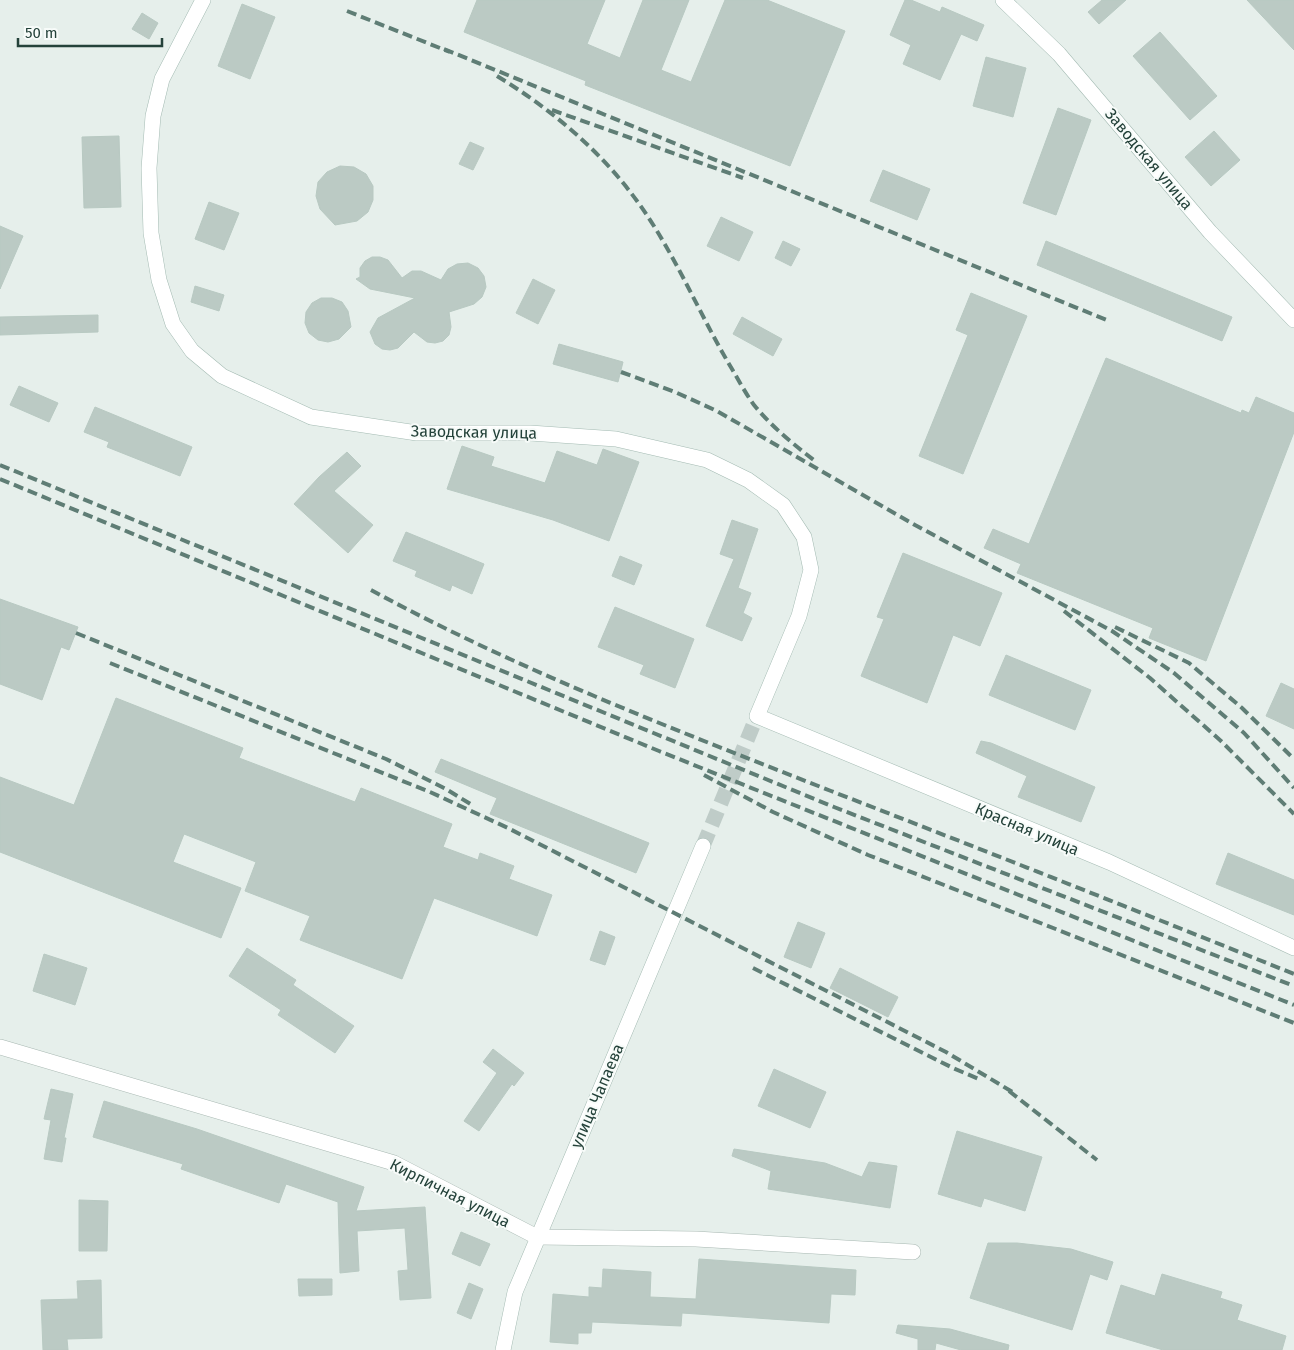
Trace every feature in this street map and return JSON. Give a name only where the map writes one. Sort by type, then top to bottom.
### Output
[{"type":"main road","name":"Заводская улица","points":[[203,0],[162,79],[153,116],[149,168],[151,233],[159,280],[173,324],[192,351],[222,376],[311,417],[417,433],[530,433],[616,438],[707,460],[748,480],[783,505],[804,536],[811,570],[799,616],[757,716]]},
{"type":"main road","name":"Заводская улица","points":[[1003,0],[1059,54],[1210,232],[1294,320]]},
{"type":"main road","name":"Красная улица","points":[[757,716],[1109,862],[1294,948]]},
{"type":"main road","name":"улица Чапаева","points":[[503,1350],[515,1292],[703,846]]},
{"type":"main road","name":"Кирпичная улица","points":[[0,1047],[394,1163],[537,1237],[696,1239],[913,1252]]},
{"type":"building","points":[[477,0],[605,0],[587,44],[620,58],[643,0],[689,0],[661,70],[691,82],[725,0],[767,0],[845,31],[790,166],[585,85],[586,81],[464,32]]},
{"type":"building","points":[[905,0],[911,0],[940,12],[942,7],[984,25],[977,41],[961,34],[940,80],[903,64],[911,45],[890,35]]},
{"type":"building","points":[[1102,0],[1126,0],[1099,24],[1088,12]]},
{"type":"building","points":[[1247,0],[1294,0],[1294,50]]},
{"type":"building","points":[[242,4],[275,17],[250,79],[218,66]]},
{"type":"building","points":[[142,13],[158,23],[149,39],[132,29]]},
{"type":"building","points":[[1160,32],[1217,96],[1190,120],[1133,56]]},
{"type":"building","points":[[986,57],[1026,68],[1013,117],[973,106]]},
{"type":"building","points":[[1058,108],[1091,120],[1056,215],[1023,203]]},
{"type":"building","points":[[1214,131],[1240,160],[1211,186],[1185,157]]},
{"type":"building","points":[[119,136],[121,207],[84,208],[82,137]]},
{"type":"building","points":[[470,142],[484,148],[473,170],[459,164]]},
{"type":"building","points":[[340,166],[354,167],[366,174],[373,186],[373,200],[368,212],[357,221],[335,225],[320,209],[316,196],[318,182],[327,172]]},
{"type":"building","points":[[883,170],[930,189],[917,220],[870,201]]},
{"type":"building","points":[[209,202],[239,213],[224,250],[195,239]]},
{"type":"building","points":[[721,217],[753,232],[739,261],[707,246]]},
{"type":"building","points":[[0,226],[23,236],[0,289]]},
{"type":"building","points":[[783,241],[800,249],[791,266],[775,258]]},
{"type":"building","points":[[1046,241],[1232,317],[1222,341],[1037,265]]},
{"type":"building","points":[[372,257],[388,260],[402,278],[412,271],[421,271],[441,280],[448,269],[457,264],[468,263],[478,268],[484,276],[486,287],[482,297],[474,304],[449,312],[451,327],[449,335],[443,341],[427,342],[414,332],[398,348],[382,349],[375,344],[370,332],[378,318],[415,298],[370,289],[356,279],[360,277],[360,268],[365,261]]},
{"type":"building","points":[[533,279],[555,290],[538,324],[516,313]]},
{"type":"building","points":[[195,286],[224,295],[219,311],[191,302]]},
{"type":"building","points":[[971,293],[1027,316],[963,474],[919,456],[968,335],[956,330]]},
{"type":"building","points":[[321,298],[332,298],[342,302],[348,311],[351,327],[339,339],[328,342],[318,340],[309,333],[305,323],[306,312],[312,303]]},
{"type":"building","points":[[98,315],[98,332],[0,335],[0,317]]},
{"type":"building","points":[[742,317],[782,339],[773,356],[733,334]]},
{"type":"building","points":[[559,344],[623,362],[618,382],[553,364]]},
{"type":"building","points":[[1106,358],[1241,413],[1242,410],[1249,413],[1256,397],[1294,413],[1294,432],[1206,661],[1149,638],[1153,628],[1017,573],[1021,564],[984,548],[993,529],[1029,544]]},
{"type":"building","points":[[19,386],[58,403],[49,422],[10,405]]},
{"type":"building","points":[[95,407],[192,447],[180,476],[107,447],[109,442],[84,432]]},
{"type":"building","points":[[462,446],[494,457],[491,466],[545,483],[557,451],[597,465],[603,449],[639,462],[609,541],[553,520],[447,489]]},
{"type":"building","points":[[347,452],[361,466],[334,491],[373,525],[348,553],[294,504],[319,477]]},
{"type":"building","points":[[732,520],[758,529],[738,588],[751,593],[743,613],[752,618],[742,641],[706,626],[734,559],[720,554]]},
{"type":"building","points":[[406,532],[484,564],[472,594],[452,585],[450,591],[415,576],[417,571],[393,561]]},
{"type":"building","points":[[903,553],[1002,593],[980,646],[953,635],[927,703],[861,676],[884,619],[877,617]]},
{"type":"building","points":[[620,556],[642,565],[634,585],[612,576]]},
{"type":"building","points":[[0,599],[78,627],[69,650],[61,647],[42,700],[0,684]]},
{"type":"building","points":[[615,607],[694,639],[675,688],[640,674],[644,665],[598,647]]},
{"type":"building","points":[[1006,655],[1091,690],[1075,730],[989,695]]},
{"type":"building","points":[[1281,683],[1294,689],[1294,729],[1266,716]]},
{"type":"building","points":[[116,698],[243,748],[239,758],[355,802],[361,788],[452,824],[443,847],[478,860],[480,853],[514,866],[509,879],[552,895],[537,936],[434,898],[402,979],[300,940],[310,916],[245,891],[256,862],[184,834],[173,862],[241,888],[221,938],[0,852],[0,777],[74,805]]},
{"type":"building","points":[[981,741],[991,743],[1095,787],[1081,822],[1018,797],[1027,776],[976,753]]},
{"type":"building","points":[[441,759],[649,843],[636,873],[490,814],[497,798],[435,772]]},
{"type":"building","points":[[1228,853],[1294,880],[1294,915],[1216,884]]},
{"type":"building","points":[[798,922],[825,933],[811,968],[784,957]]},
{"type":"building","points":[[600,931],[615,937],[605,965],[590,960]]},
{"type":"building","points":[[247,948],[296,980],[293,985],[354,1026],[335,1053],[278,1015],[281,1010],[229,976]]},
{"type":"building","points":[[44,954],[87,968],[75,1005],[33,991]]},
{"type":"building","points":[[840,968],[898,997],[888,1017],[830,988]]},
{"type":"building","points":[[493,1049],[524,1073],[514,1086],[512,1084],[479,1131],[464,1121],[497,1073],[483,1062]]},
{"type":"building","points":[[774,1069],[826,1092],[810,1128],[758,1106]]},
{"type":"building","points":[[51,1089],[73,1094],[64,1138],[66,1138],[62,1162],[44,1159],[51,1120],[44,1119]]},
{"type":"building","points":[[104,1101],[197,1129],[364,1187],[356,1211],[425,1207],[431,1298],[400,1300],[398,1271],[408,1270],[405,1228],[357,1231],[359,1271],[340,1273],[338,1202],[286,1184],[279,1203],[181,1169],[183,1164],[93,1137]]},
{"type":"building","points":[[957,1131],[1042,1157],[1025,1211],[984,1198],[981,1207],[938,1194]]},
{"type":"building","points":[[734,1149],[825,1163],[862,1177],[869,1162],[897,1166],[890,1208],[768,1189],[771,1171],[732,1156]]},
{"type":"building","points":[[79,1200],[108,1201],[107,1251],[79,1251]]},
{"type":"building","points":[[461,1232],[490,1244],[480,1266],[452,1254]]},
{"type":"building","points":[[988,1243],[1017,1243],[1071,1249],[1113,1262],[1107,1280],[1090,1274],[1072,1330],[970,1298]]},
{"type":"building","points":[[699,1259],[856,1270],[855,1295],[831,1294],[829,1323],[682,1313],[681,1326],[592,1322],[591,1333],[578,1333],[578,1344],[550,1342],[553,1294],[589,1297],[589,1287],[602,1288],[603,1269],[651,1272],[650,1297],[696,1299]]},
{"type":"building","points":[[1162,1274],[1222,1292],[1220,1298],[1242,1305],[1237,1320],[1286,1336],[1282,1350],[1163,1350],[1106,1333],[1121,1285],[1155,1296]]},
{"type":"building","points":[[298,1279],[332,1279],[332,1295],[299,1296]]},
{"type":"building","points":[[101,1280],[102,1338],[67,1339],[68,1350],[43,1350],[41,1300],[78,1299],[77,1281]]},
{"type":"building","points":[[469,1283],[483,1289],[471,1319],[457,1313]]},
{"type":"building","points":[[898,1325],[950,1329],[1009,1345],[1008,1350],[961,1350],[936,1343],[935,1350],[918,1350],[918,1339],[896,1333]]},
{"type":"tunnel","points":[[703,846],[757,716]]},
{"type":"railway","points":[[347,11],[450,52]]},
{"type":"railway","points":[[444,49],[1109,321]]},
{"type":"railway","points":[[497,76],[536,102],[573,132],[623,182],[663,241],[720,348],[751,401],[775,427],[815,461]]},
{"type":"railway","points":[[552,110],[743,178]]},
{"type":"railway","points":[[621,372],[675,392],[717,411],[915,525],[1112,631],[1174,673],[1244,733],[1294,788]]},
{"type":"railway","points":[[0,465],[834,807],[1294,986]]},
{"type":"railway","points":[[0,479],[659,751],[1294,1005]]},
{"type":"railway","points":[[371,590],[483,647],[598,698],[1294,974]]},
{"type":"railway","points":[[1064,611],[1150,678],[1221,741],[1294,814]]},
{"type":"railway","points":[[1115,627],[1189,663],[1242,708],[1294,759]]},
{"type":"railway","points":[[76,633],[386,759],[446,789],[472,805]]},
{"type":"railway","points":[[110,663],[430,792],[508,828],[946,1052],[1014,1093]]},
{"type":"railway","points":[[704,775],[773,812],[868,855],[1294,1023]]},
{"type":"railway","points":[[753,968],[953,1068],[981,1080]]},
{"type":"railway","points":[[1009,1091],[1097,1160]]}]
